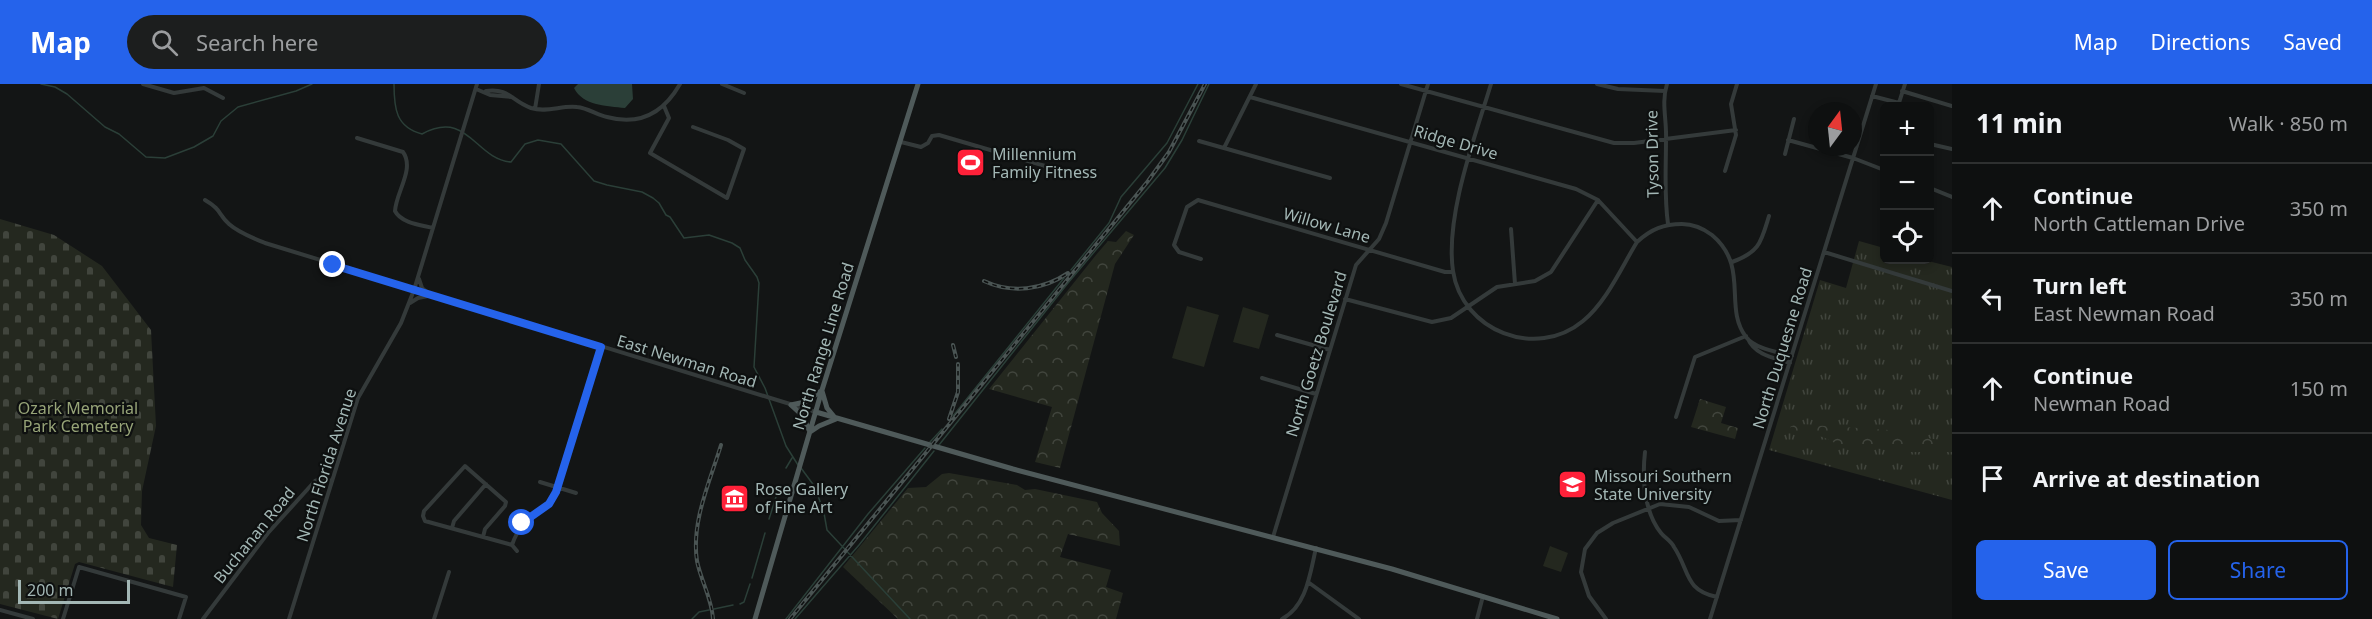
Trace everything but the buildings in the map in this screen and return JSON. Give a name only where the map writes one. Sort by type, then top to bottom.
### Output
[{"type":"main road","name":"North Range Line Road","points":[[754,618],[822,390],[918,84]]},
{"type":"main road","points":[[822,390],[827,408],[836,419],[810,432],[802,415],[791,405],[814,397],[822,390]]},
{"type":"main road","points":[[816,412],[1013,470],[1317,548],[1557,619]]},
{"type":"street","points":[[143,84],[157,86],[174,93],[204,88],[223,98]]},
{"type":"street","points":[[535,109],[539,84]]},
{"type":"street","points":[[477,86],[486,91],[500,90],[535,109],[576,106],[622,120],[638,119],[664,106],[680,84]]},
{"type":"street","points":[[722,84],[744,93]]},
{"type":"street","points":[[1224,148],[1256,84]]},
{"type":"street","points":[[1401,84],[1609,142],[1634,143],[1736,130]]},
{"type":"street","name":"North Goetz Boulevard","points":[[1273,537],[1356,265],[1379,239],[1386,224],[1428,84]]},
{"type":"street","points":[[1491,84],[1457,208],[1452,254],[1458,289],[1468,308],[1485,325],[1511,336],[1536,339],[1560,334],[1582,322],[1592,313],[1637,242],[1645,234],[1668,224],[1687,224],[1707,232],[1721,243],[1732,262],[1739,320],[1751,345],[1760,353],[1790,363]]},
{"type":"street","points":[[1597,84],[1618,89],[1665,91]]},
{"type":"street","name":"Tyson Drive","points":[[1667,84],[1663,108],[1666,139],[1664,187],[1668,224]]},
{"type":"street","points":[[1725,171],[1735,143],[1736,130],[1731,103],[1737,84]]},
{"type":"street","name":"North Duquesne Road","points":[[1710,619],[1876,84]]},
{"type":"street","points":[[1899,102],[1905,84]]},
{"type":"street","name":"North Florida Avenue","points":[[289,619],[358,398],[401,323],[414,290],[477,86]]},
{"type":"street","points":[[1902,91],[1952,106]]},
{"type":"street","points":[[1872,96],[1889,102]]},
{"type":"street","name":"Ridge Drive","points":[[1250,97],[1576,189],[1598,200],[1637,242]]},
{"type":"street","points":[[664,106],[669,118],[650,153],[727,198],[744,148],[693,127]]},
{"type":"street","points":[[1785,154],[1794,119]]},
{"type":"street","points":[[900,142],[921,147],[928,143],[932,136],[939,135],[1052,168]]},
{"type":"street","points":[[357,138],[403,152],[407,157],[407,165],[395,207],[396,215],[433,228]]},
{"type":"street","points":[[1788,140],[1853,158],[1880,168]]},
{"type":"street","points":[[1199,141],[1330,178]]},
{"type":"street","points":[[1934,145],[1952,149]]},
{"type":"street","points":[[1934,190],[1952,197]]},
{"type":"street","name":"East Newman Road","points":[[205,200],[217,207],[227,223],[265,243],[816,412]]},
{"type":"street","name":"Willow Lane","points":[[1201,259],[1179,252],[1174,245],[1188,207],[1198,200],[1445,272],[1454,272]]},
{"type":"street","points":[[1345,299],[1432,322],[1451,318],[1497,287],[1535,281],[1551,272],[1598,200]]},
{"type":"street","points":[[1732,262],[1748,256],[1756,249],[1769,216]]},
{"type":"street","points":[[1511,229],[1515,284]]},
{"type":"street","points":[[1824,252],[1952,291]]},
{"type":"street","points":[[419,275],[423,289],[436,297]]},
{"type":"street","points":[[408,306],[422,297],[436,297]]},
{"type":"street","points":[[1277,335],[1330,350]]},
{"type":"street","points":[[1747,337],[1760,346],[1792,356]]},
{"type":"street","points":[[1676,417],[1696,356],[1747,337]]},
{"type":"street","points":[[512,545],[522,523],[549,504],[558,487],[601,347]]},
{"type":"street","points":[[1262,378],[1316,394]]},
{"type":"street","points":[[1645,452],[1644,488],[1660,532],[1676,548],[1693,585],[1705,594],[1717,597]]},
{"type":"street","points":[[483,537],[485,530],[506,504],[505,500],[465,466],[424,511],[425,521],[452,528],[483,537],[512,545],[517,551]]},
{"type":"street","points":[[315,481],[321,474]]},
{"type":"street","name":"Buchanan Road","points":[[203,619],[268,533],[315,481],[321,478],[332,481]]},
{"type":"street","points":[[540,482],[576,493]]},
{"type":"street","points":[[452,528],[454,521],[486,484]]},
{"type":"street","points":[[1606,619],[1589,596],[1582,580],[1581,566],[1585,549],[1592,538],[1604,528],[1660,504],[1679,505],[1705,513],[1719,521],[1741,520]]},
{"type":"street","points":[[1282,619],[1292,612],[1304,594],[1317,548]]},
{"type":"street","points":[[63,619],[79,567],[186,597],[179,619]]},
{"type":"street","points":[[434,619],[449,572]]},
{"type":"street","points":[[1308,582],[1359,619]]},
{"type":"street","points":[[1477,619],[1483,596]]},
{"type":"street","points":[[0,610],[33,619]]},
{"type":"green space","name":"Ozark Memorial Park Cemetery","points":[[0,219],[54,235],[102,266],[151,330],[156,426],[142,491],[141,525],[149,538],[177,545],[173,587],[79,562],[75,564],[58,619],[0,604]]},
{"type":"green space","points":[[1126,231],[1134,235],[1115,264],[1060,468],[1035,462],[1052,407],[989,389],[1108,241],[1116,242]]},
{"type":"green space","points":[[1859,241],[1880,247],[1880,264],[1934,262],[1952,267],[1952,500],[1769,450],[1820,280],[1846,288]]},
{"type":"green space","points":[[1187,306],[1219,315],[1204,367],[1172,358]]},
{"type":"green space","points":[[1243,307],[1269,315],[1259,349],[1233,342]]},
{"type":"green space","points":[[1700,399],[1726,407],[1721,423],[1738,428],[1735,439],[1691,427]]},
{"type":"green space","points":[[1796,424],[1904,431],[1921,437],[1952,442],[1952,452],[1897,452],[1887,449],[1843,447],[1823,437],[1790,433],[1790,427]]},
{"type":"green space","points":[[949,473],[1017,485],[1025,490],[1035,489],[1097,502],[1102,513],[1119,531],[1120,546],[1068,534],[1060,557],[1111,570],[1106,587],[1123,593],[1116,619],[898,619],[843,567],[908,488],[926,487],[942,474]]},
{"type":"green space","points":[[1550,546],[1568,553],[1561,572],[1543,566]]},
{"type":"shaded area","points":[[578,84],[632,84],[633,99],[625,108],[596,104],[578,94],[574,88]]},
{"type":"waterway","points":[[41,84],[55,87],[67,94],[105,127],[119,134],[146,157],[165,158],[194,147],[213,136],[221,121],[238,107],[296,91],[312,84]]},
{"type":"waterway","points":[[394,84],[398,116],[413,131],[422,134],[438,128],[450,127],[461,131],[488,153],[511,162],[525,144],[538,140],[561,144],[594,181],[642,192],[653,198],[684,238],[709,235],[740,248],[759,283],[754,367],[765,388],[786,446],[798,465]]},
{"type":"waterway","points":[[1071,270],[1109,223],[1121,197],[1167,143],[1198,84]]},
{"type":"waterway","points":[[939,445],[1068,283],[1165,168],[1182,140],[1209,84]]},
{"type":"waterway","points":[[953,416],[1064,278]]},
{"type":"waterway","points":[[930,442],[942,429]]},
{"type":"waterway","points":[[786,619],[868,514],[925,448]]},
{"type":"waterway","points":[[795,619],[859,545],[934,451]]},
{"type":"waterway","points":[[786,468],[792,458]]},
{"type":"waterway","points":[[801,468],[815,487],[827,530],[910,619]]},
{"type":"waterway","points":[[769,519],[776,497]]},
{"type":"waterway","points":[[752,578],[765,533]]},
{"type":"waterway","points":[[740,604],[744,602],[750,584]]},
{"type":"waterway","points":[[714,609],[733,605]]},
{"type":"waterway","points":[[692,619],[699,612],[709,610]]},
{"type":"railway","points":[[790,619],[1148,181],[1169,152],[1205,84]]},
{"type":"railway","points":[[984,281],[1005,288],[1027,288],[1048,283],[1068,273]]},
{"type":"railway","points":[[953,345],[956,357]]},
{"type":"railway","points":[[949,419],[958,392],[958,364]]},
{"type":"railway","points":[[713,619],[711,604],[697,561],[696,546],[699,517],[721,445]]},
{"type":"place","name":"Millennium Family Fitness","points":[[971,163]]},
{"type":"place","name":"Missouri Southern State University","points":[[1573,485]]},
{"type":"place","name":"Rose Gallery of Fine Art","points":[[734,498]]},
{"type":"route","points":[[333,265],[601,347],[553,499],[522,523]]}]
